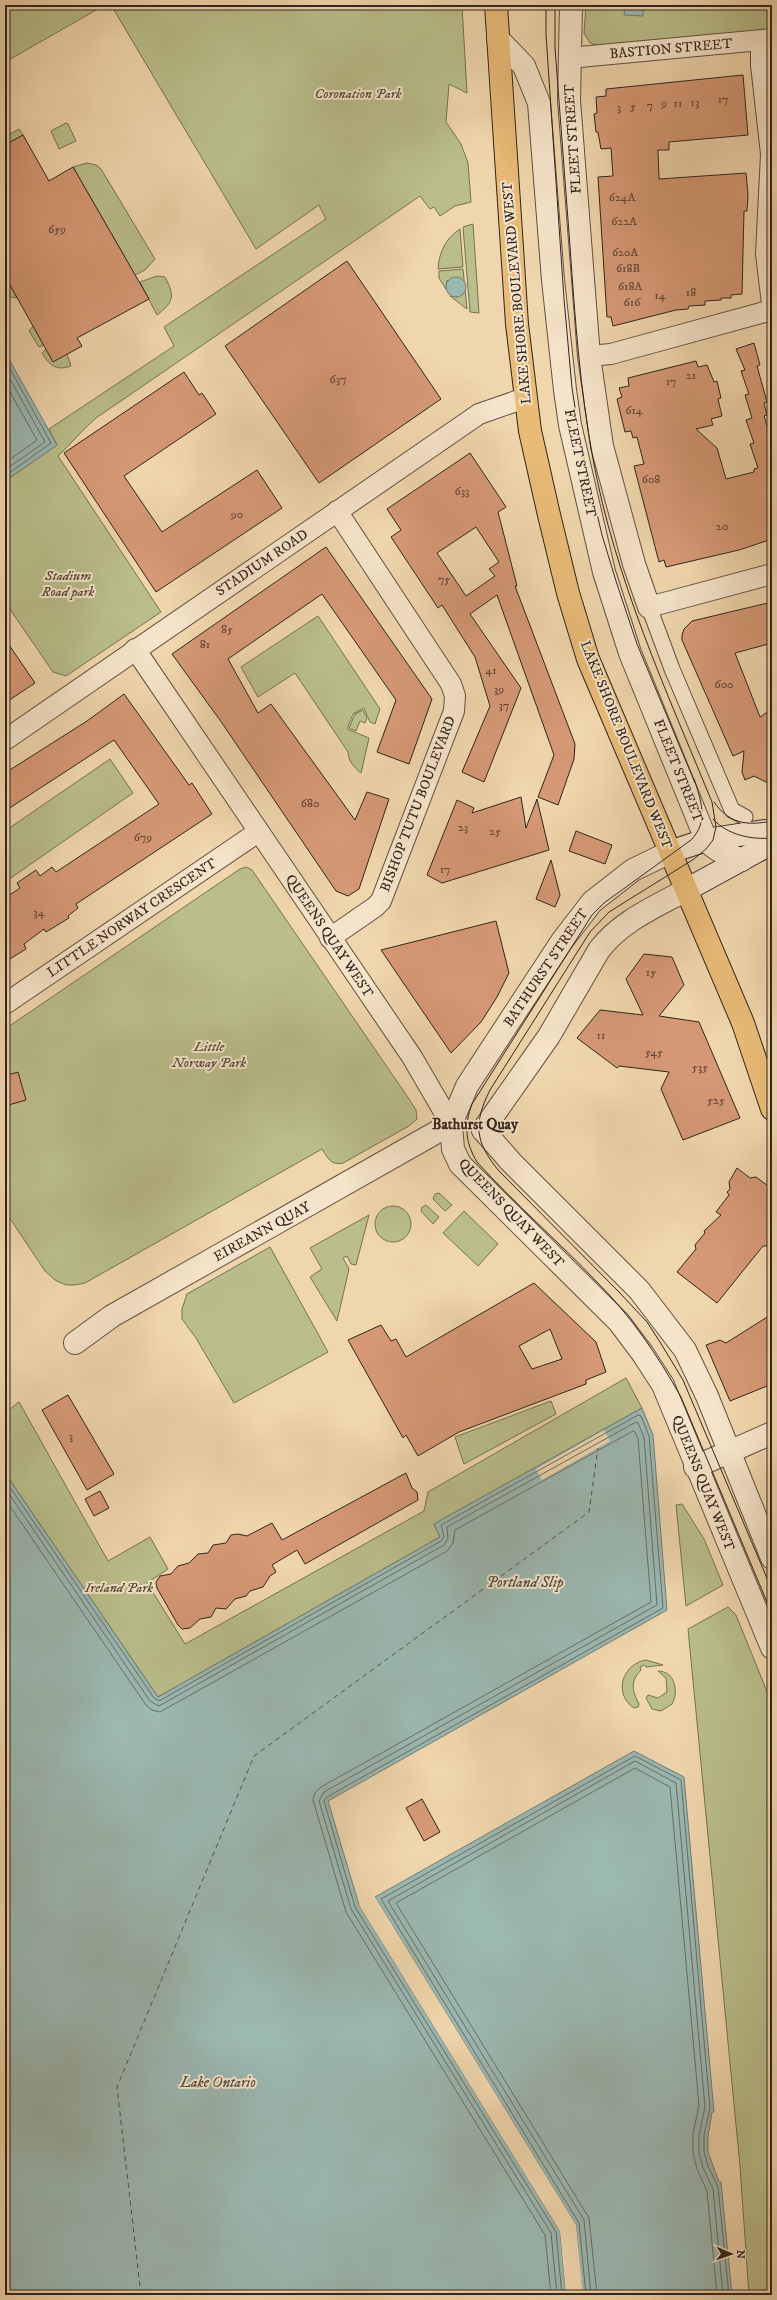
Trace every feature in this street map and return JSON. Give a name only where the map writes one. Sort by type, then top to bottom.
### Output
[{"type":"highway","name":"LAKE SHORE BOULEVARD WEST","points":[[496,5],[516,308],[525,398],[548,515],[568,593],[588,659],[743,1023],[772,1109]]},
{"type":"highway","name":"LAKE SHORE BOULEVARD WEST","points":[[743,1023],[772,1072]]},
{"type":"street","name":"FLEET STREET","points":[[571,5],[569,100],[590,356],[602,446],[634,564],[672,669],[732,810],[745,817]]},
{"type":"street","name":"FLEET STREET","points":[[498,39],[524,66],[540,103],[554,288],[565,390],[570,425],[604,572],[630,653],[706,840],[718,850],[742,860]]},
{"type":"street","name":"BASTION STREET","points":[[570,58],[766,40]]},
{"type":"street","points":[[766,40],[761,65],[771,154],[766,254],[772,304]]},
{"type":"street","points":[[590,356],[611,354],[772,310]]},
{"type":"street","name":"STADIUM ROAD","points":[[5,740],[135,649],[480,414],[525,398]]},
{"type":"street","name":"BISHOP TUTU BOULEVARD","points":[[330,938],[375,907],[381,901],[454,711],[455,696],[453,690],[337,511]]},
{"type":"street","points":[[649,607],[772,574]]},
{"type":"street","name":"QUEENS QUAY WEST","points":[[135,649],[412,1057],[451,1124],[453,1149],[460,1164],[619,1322],[643,1354],[663,1385],[772,1648]]},
{"type":"street","name":"BATHURST STREET","points":[[451,1124],[470,1082],[562,941],[592,902],[633,870],[670,852],[706,840],[772,830]]},
{"type":"street","name":"LITTLE NORWAY CRESCENT","points":[[5,1004],[258,832]]},
{"type":"street","points":[[483,1130],[549,1036],[599,950],[608,938],[621,926],[772,843]]},
{"type":"street","points":[[451,1124],[483,1130],[511,1162],[639,1290],[657,1311],[685,1350],[707,1396],[772,1558]]},
{"type":"street","name":"EIREANN QUAY","points":[[75,1343],[112,1316],[451,1124]]},
{"type":"street","points":[[696,1467],[772,1433]]},
{"type":"green space","points":[[5,5],[105,5],[5,62]]},
{"type":"green space","points":[[111,5],[462,5],[467,93],[449,84],[446,122],[461,144],[468,163],[471,202],[455,206],[440,216],[434,207],[430,209],[420,196],[96,418],[58,456],[161,612],[66,676],[53,672],[5,602],[5,481],[57,445],[49,429],[174,346],[164,327],[326,219],[319,205],[256,249]]},
{"type":"green space","points":[[586,5],[772,5],[772,29],[603,47],[590,43],[584,33]]},
{"type":"green space","points":[[66,123],[68,124],[76,141],[59,149],[51,131]]},
{"type":"green space","points":[[19,129],[23,135],[5,145],[5,137]]},
{"type":"green space","points":[[87,163],[96,165],[101,169],[155,259],[145,270],[135,275],[73,167]]},
{"type":"green space","points":[[473,224],[479,313],[470,312],[463,227]]},
{"type":"green space","points":[[460,229],[463,267],[438,269],[444,246],[447,241]]},
{"type":"green space","points":[[463,269],[467,309],[450,296],[458,297],[447,280],[446,289],[439,278],[439,271]]},
{"type":"green space","points":[[5,276],[17,298],[10,297],[5,288]]},
{"type":"green space","points":[[157,276],[165,277],[170,289],[171,298],[167,306],[157,315],[140,282]]},
{"type":"green space","points":[[33,326],[44,345],[39,347],[29,331]]},
{"type":"green space","points":[[46,349],[67,354],[71,366],[57,368],[51,364],[42,353]]},
{"type":"green space","points":[[318,616],[380,709],[375,724],[370,722],[364,708],[353,714],[347,729],[369,738],[361,773],[352,764],[348,752],[295,673],[258,697],[241,667]]},
{"type":"green space","points":[[363,710],[367,718],[365,723],[360,721],[356,731],[349,728],[355,714]]},
{"type":"green space","points":[[110,759],[133,793],[5,882],[5,831]]},
{"type":"green space","name":"Little Norway Park","points":[[246,867],[252,870],[409,1099],[416,1110],[417,1119],[409,1126],[343,1163],[339,1164],[330,1160],[322,1149],[85,1283],[66,1285],[55,1280],[45,1271],[5,1211],[5,1029],[240,869]]},
{"type":"green space","points":[[439,1193],[452,1205],[445,1211],[433,1199],[435,1194]]},
{"type":"green space","points":[[426,1205],[439,1217],[433,1224],[421,1211],[422,1207]]},
{"type":"green space","points":[[397,1206],[406,1211],[410,1217],[410,1231],[406,1237],[397,1242],[389,1242],[380,1237],[376,1231],[375,1220],[380,1211],[386,1207]]},
{"type":"green space","points":[[464,1211],[498,1244],[478,1266],[443,1233]]},
{"type":"green space","points":[[369,1215],[356,1265],[351,1264],[347,1256],[343,1258],[349,1269],[337,1321],[310,1277],[322,1269],[310,1248]]},
{"type":"green space","points":[[270,1247],[328,1352],[234,1403],[196,1338],[182,1319],[182,1309],[187,1294]]},
{"type":"green space","name":"Ireland Park","points":[[626,1378],[642,1408],[434,1524],[440,1537],[158,1697],[5,1473],[5,1413],[19,1402],[108,1561],[150,1537],[168,1569],[147,1583],[185,1644],[424,1511],[428,1492]]},
{"type":"green space","points":[[551,1401],[556,1414],[464,1464],[455,1437]]},
{"type":"green space","points":[[682,1504],[704,1539],[723,1585],[686,1606],[676,1505]]},
{"type":"green space","points":[[728,1607],[736,1615],[772,1704],[772,2295],[749,2295],[740,2166],[688,1629]]},
{"type":"green space","points":[[646,1660],[663,1665],[646,1667],[644,1665],[640,1667],[641,1670],[635,1678],[633,1686],[639,1704],[638,1707],[634,1708],[624,1695],[622,1688],[623,1680],[631,1667]]},
{"type":"green space","points":[[658,1671],[668,1674],[672,1678],[675,1688],[672,1704],[661,1711],[652,1709],[646,1698],[648,1695],[658,1698],[667,1692],[666,1678]]},
{"type":"water","points":[[625,5],[643,5],[643,16],[624,15]]},
{"type":"water","points":[[456,277],[463,280],[466,287],[463,294],[456,297],[449,294],[446,287],[449,280]]},
{"type":"water","points":[[5,352],[57,445],[5,481]]},
{"type":"water","name":"Lake Ontario","points":[[642,1408],[653,1435],[667,1610],[328,1801],[359,1905],[560,2231],[566,2295],[5,2295],[5,1473],[158,1697],[440,1537],[434,1524]]},
{"type":"water","points":[[634,1751],[684,1777],[714,2112],[712,2112],[708,2136],[708,2152],[719,2182],[721,2182],[732,2295],[582,2295],[576,2225],[375,1897]]},
{"type":"pier","points":[[604,1430],[610,1441],[542,1480],[536,1469]]},
{"type":"pier","points":[[375,1897],[576,2225],[583,2295],[580,2295],[574,2226],[373,1898]]},
{"type":"pier","points":[[361,1904],[562,2230],[568,2295],[566,2295],[560,2231],[359,1905]]},
{"type":"building","points":[[743,75],[748,135],[669,142],[669,150],[658,150],[659,179],[746,173],[748,195],[747,211],[744,211],[742,294],[731,295],[731,298],[721,298],[721,300],[705,301],[705,305],[689,306],[688,309],[676,310],[613,326],[611,317],[607,317],[598,177],[613,176],[611,148],[601,149],[598,132],[596,132],[594,114],[597,113],[596,97],[606,96],[606,89]]},
{"type":"building","points":[[23,135],[49,181],[73,167],[149,299],[77,338],[82,346],[53,362],[5,276],[5,145]]},
{"type":"building","points":[[347,261],[441,399],[319,483],[225,346]]},
{"type":"building","points":[[754,343],[760,365],[757,366],[767,402],[764,403],[767,415],[764,416],[771,439],[767,440],[772,458],[772,539],[739,550],[666,567],[664,560],[659,562],[634,466],[644,464],[637,437],[633,438],[631,431],[625,432],[617,399],[622,397],[619,388],[629,386],[628,378],[696,361],[698,367],[707,365],[714,382],[717,381],[721,398],[718,399],[722,416],[711,419],[713,425],[696,429],[717,448],[726,479],[754,472],[754,469],[758,468],[750,444],[754,443],[746,420],[752,418],[745,395],[749,394],[741,371],[745,370],[736,349]]},
{"type":"building","points":[[184,372],[199,395],[202,393],[216,414],[124,476],[162,532],[257,470],[282,508],[156,592],[64,453]]},
{"type":"building","points":[[470,453],[506,507],[498,512],[517,586],[515,586],[575,744],[574,759],[558,805],[538,797],[554,755],[497,595],[470,614],[521,688],[484,782],[462,772],[490,706],[475,657],[442,605],[438,608],[391,537],[401,530],[387,509]],"holes":[[[476,527],[499,562],[489,569],[495,576],[466,596],[437,553]]]},
{"type":"building","points":[[326,547],[432,699],[409,764],[377,752],[396,700],[322,594],[228,659],[258,713],[271,704],[355,820],[367,792],[389,799],[359,889],[348,896],[336,891],[222,723],[172,654]]},
{"type":"building","points":[[772,602],[772,643],[735,653],[760,717],[772,709],[772,785],[754,776],[745,780],[742,772],[744,751],[733,756],[682,640],[682,635],[684,629],[692,621]]},
{"type":"building","points":[[5,639],[35,683],[5,703]]},
{"type":"building","points":[[124,694],[189,785],[192,783],[212,814],[76,904],[78,908],[68,916],[69,918],[46,932],[44,929],[24,944],[26,949],[5,962],[5,898],[20,888],[17,883],[36,870],[40,876],[52,867],[56,872],[159,804],[114,740],[5,811],[5,773],[87,721]]},
{"type":"building","points":[[521,797],[526,828],[537,799],[549,850],[442,883],[427,875],[457,800],[474,808],[472,813]]},
{"type":"building","points":[[576,831],[612,845],[605,864],[569,851]]},
{"type":"building","points":[[551,860],[560,895],[555,907],[536,899]]},
{"type":"building","points":[[496,921],[509,973],[497,997],[481,1022],[451,1053],[381,950]]},
{"type":"building","points":[[644,954],[672,957],[684,985],[659,1016],[699,1022],[740,1118],[683,1140],[661,1089],[669,1072],[619,1066],[617,1068],[577,1038],[600,1010],[643,1015],[626,979]]},
{"type":"building","points":[[18,1072],[26,1100],[5,1106],[5,1076]]},
{"type":"building","points":[[737,1168],[750,1178],[756,1177],[772,1189],[772,1246],[763,1246],[717,1303],[677,1272],[696,1249],[695,1245],[705,1233],[704,1231],[721,1215],[716,1212],[729,1195],[727,1192],[730,1189],[729,1182]]},
{"type":"building","points":[[534,1283],[596,1342],[606,1372],[586,1380],[586,1384],[459,1432],[418,1456],[406,1435],[403,1438],[348,1340],[381,1325],[391,1341],[396,1339],[406,1357]],"holes":[[[550,1329],[562,1359],[532,1369],[519,1346]]]},
{"type":"building","points":[[772,1314],[772,1384],[730,1401],[706,1345],[720,1340],[726,1343]]},
{"type":"building","points":[[68,1395],[114,1474],[87,1490],[42,1410]]},
{"type":"building","points":[[406,1473],[412,1488],[417,1492],[418,1500],[305,1564],[297,1550],[272,1565],[276,1572],[270,1576],[263,1587],[250,1591],[246,1596],[235,1599],[226,1609],[216,1608],[211,1617],[200,1619],[190,1628],[182,1629],[178,1625],[157,1588],[156,1582],[160,1576],[171,1574],[178,1566],[189,1563],[198,1554],[208,1553],[213,1545],[226,1543],[231,1535],[238,1534],[247,1536],[272,1523],[282,1540]]},
{"type":"building","points":[[100,1491],[109,1508],[94,1516],[85,1499]]},
{"type":"building","points":[[422,1799],[440,1832],[424,1841],[406,1808]]},
{"type":"ferry route","points":[[141,2295],[117,2087],[254,1756],[589,1512],[598,1448]]},
{"type":"tram line","points":[[546,5],[546,35],[564,299],[572,388],[581,446],[602,535],[637,644],[695,783]]},
{"type":"tram line","points":[[555,5],[555,48],[576,327],[581,380],[593,459],[614,547],[628,591],[660,676],[712,802],[716,827],[713,840],[706,849],[694,859],[609,912],[590,932],[490,1090],[481,1113],[479,1132],[485,1151],[499,1171],[619,1292],[647,1322],[660,1342],[683,1380],[772,1590]]},
{"type":"tram line","points":[[694,779],[702,811],[702,818],[697,833],[691,840],[604,903],[592,915],[472,1104],[469,1112],[467,1133],[470,1147],[477,1162],[506,1193],[609,1295],[643,1337],[663,1367],[681,1397],[772,1614]]},
{"type":"tram line","points":[[714,802],[726,815],[739,822],[763,823],[772,821]]},
{"type":"tram line","points":[[713,819],[725,829],[733,833],[748,837],[772,838]]},
{"type":"district","name":"Bathurst Quay","points":[[475,1124]]},
{"type":"park label","name":"Coronation Park","points":[[358,94]]},
{"type":"park label","name":"Stadium Road park","points":[[68,584]]},
{"type":"water label","name":"Portland Slip","points":[[525,1582]]}]
